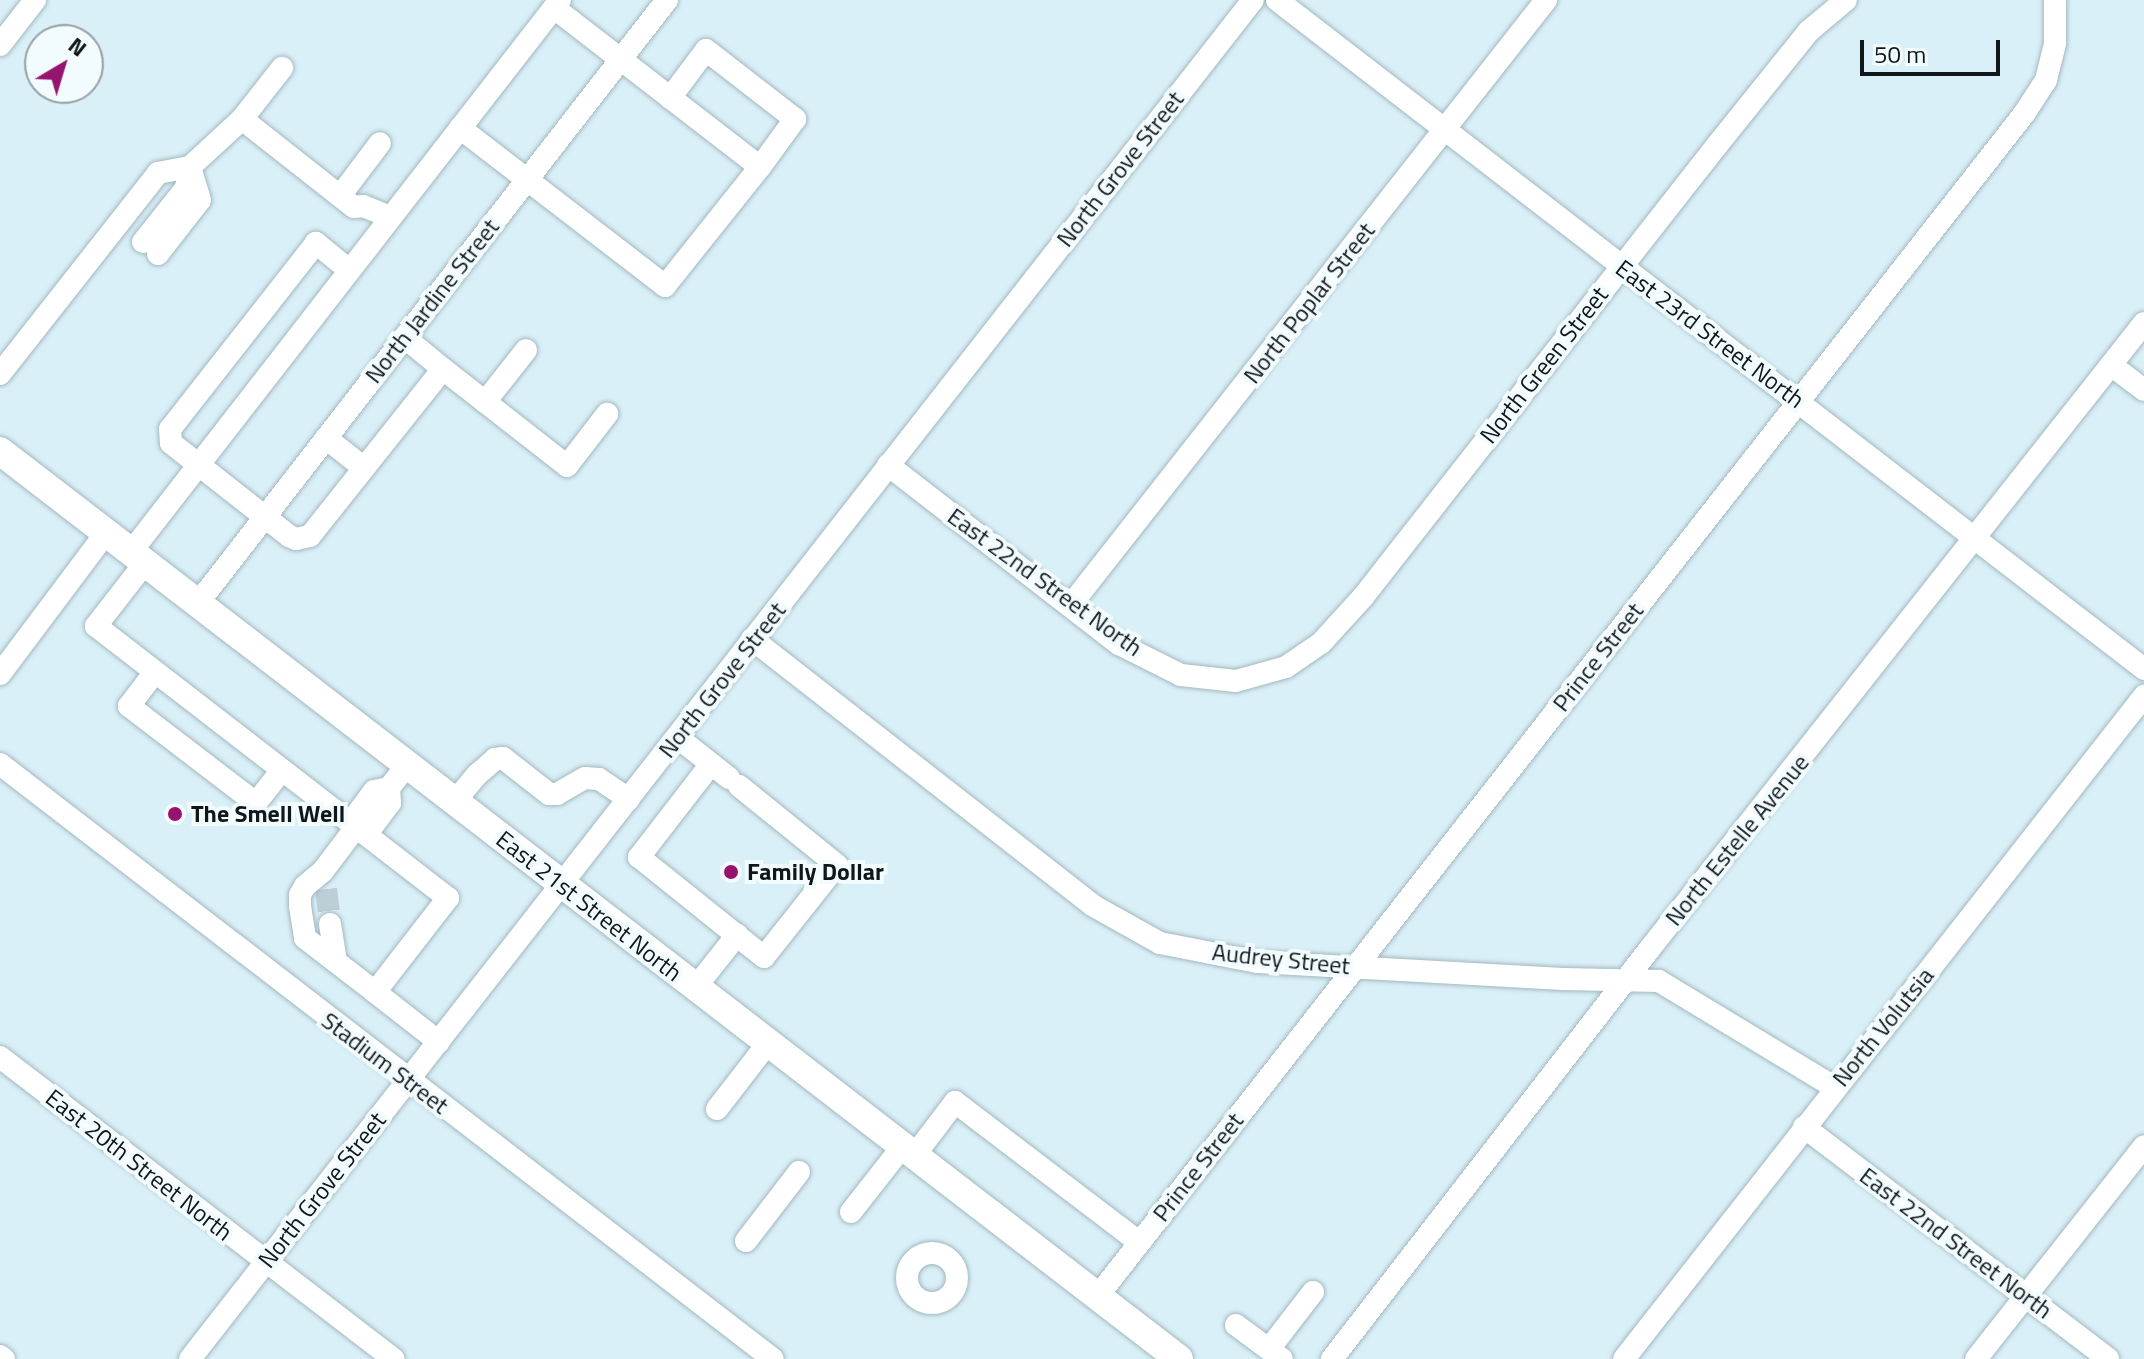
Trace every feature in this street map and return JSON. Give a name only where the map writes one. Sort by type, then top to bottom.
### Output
[{"type":"main road","name":"East 21st Street North","points":[[0,451],[1179,1359]]},
{"type":"street","points":[[0,45],[35,0]]},
{"type":"street","name":"North Jardine Street","points":[[198,603],[667,0]]},
{"type":"street","name":"North Grove Street","points":[[190,1359],[1253,0]]},
{"type":"street","name":"East 23rd Street North","points":[[1277,0],[2144,669]]},
{"type":"street","name":"North Poplar Street","points":[[1070,606],[1546,0]]},
{"type":"street","name":"North Green Street","points":[[1259,675],[1286,667],[1321,643],[1363,597],[1809,31],[1846,0]]},
{"type":"street","name":"Prince Street","points":[[1097,1297],[2024,114],[2046,80],[2055,43],[2055,0]]},
{"type":"street","points":[[375,992],[448,898],[358,825],[96,626],[198,465],[557,4],[621,60],[760,167]]},
{"type":"street","points":[[460,128],[665,286],[795,119],[706,50],[670,98]]},
{"type":"street","points":[[0,374],[158,173],[190,167],[242,119],[282,68]]},
{"type":"street","points":[[242,119],[347,201],[390,217]]},
{"type":"street","points":[[347,201],[380,143]]},
{"type":"street","points":[[151,248],[186,188],[190,167]]},
{"type":"street","points":[[347,201],[354,215],[375,237]]},
{"type":"street","points":[[349,270],[316,243],[170,429],[171,443],[296,539],[310,536],[443,369]]},
{"type":"street","name":"North Estelle Avenue","points":[[1332,1359],[1626,980],[2144,323]]},
{"type":"street","points":[[404,337],[567,466],[607,414]]},
{"type":"street","points":[[485,402],[526,350]]},
{"type":"street","points":[[2111,365],[2144,390]]},
{"type":"street","points":[[326,438],[364,468]]},
{"type":"street","name":"East 22nd Street North","points":[[888,465],[1119,644],[1181,675],[1236,681],[1259,675]]},
{"type":"street","points":[[0,674],[106,533]]},
{"type":"street","name":"Audrey Street","points":[[752,639],[1043,867],[1129,928],[1160,943],[1258,962],[1659,981],[1834,1087]]},
{"type":"street","points":[[155,672],[129,706],[256,803],[282,770]]},
{"type":"street","name":"North Volutsia","points":[[1624,1359],[1834,1087],[2144,696]]},
{"type":"street","points":[[677,737],[734,782],[837,865],[764,957],[639,857],[711,764]]},
{"type":"street","points":[[455,801],[478,774],[495,759],[503,758],[549,794],[564,790],[585,778],[599,779],[629,799]]},
{"type":"street","name":"Stadium Street","points":[[0,764],[773,1359]]},
{"type":"street","points":[[407,765],[389,788],[374,791],[356,815],[358,825],[324,880],[305,886],[300,895],[300,906],[305,938],[439,1042]]},
{"type":"street","points":[[330,924],[336,962]]},
{"type":"street","points":[[695,988],[737,935]]},
{"type":"street","points":[[717,1109],[768,1043]]},
{"type":"street","name":"East 20th Street North","points":[[0,1057],[393,1359]]},
{"type":"street","points":[[851,1212],[955,1102],[1139,1242]]},
{"type":"street","name":"East 22nd Street North","points":[[1804,1127],[2108,1359]]},
{"type":"street","points":[[1976,1359],[2144,1146]]},
{"type":"street","points":[[746,1241],[799,1172]]},
{"type":"street","points":[[1236,1325],[1275,1354],[1313,1292]]},
{"type":"tunnel","points":[[326,889],[330,924]]},
{"type":"place","name":"The Smell Well","points":[[175,814]]},
{"type":"place","name":"Family Dollar","points":[[731,872]]}]
